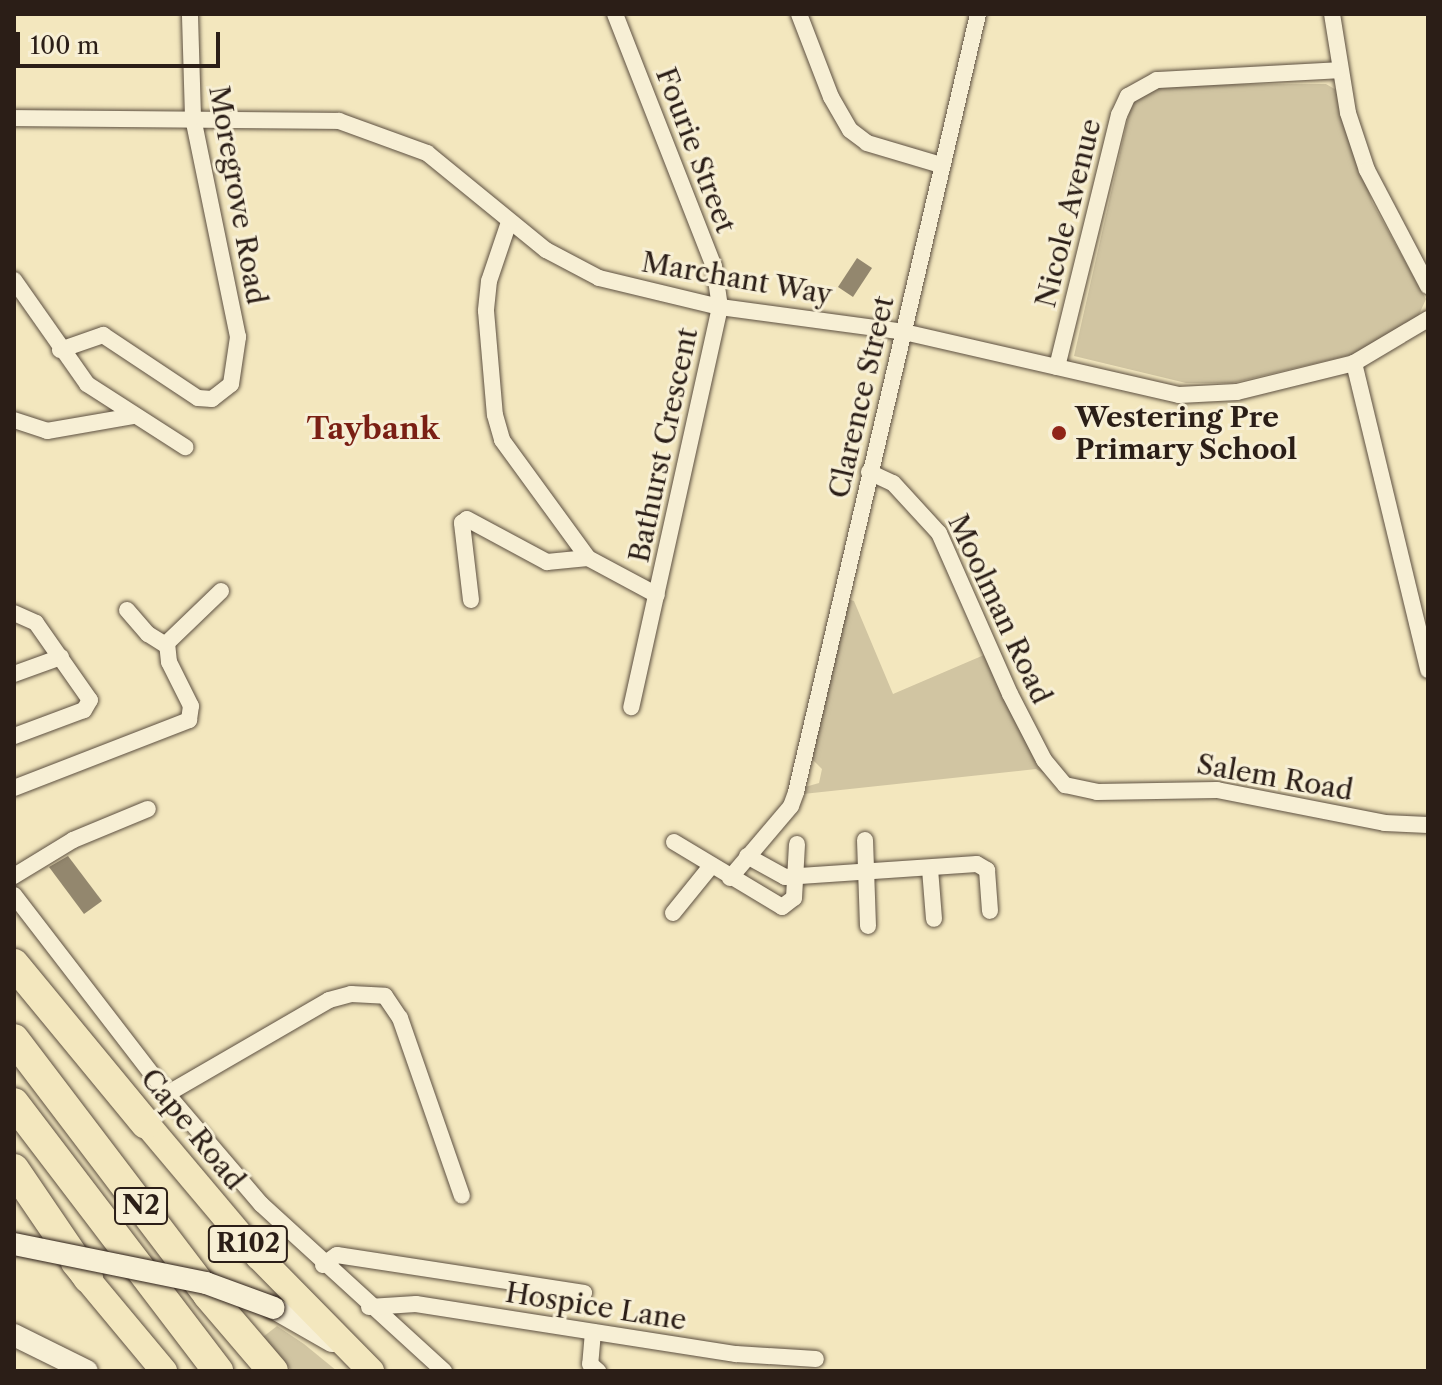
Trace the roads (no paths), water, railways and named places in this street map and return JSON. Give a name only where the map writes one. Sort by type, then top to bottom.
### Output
[{"type":"highway","points":[[14,964],[146,1124]]},
{"type":"highway","name":"N2","points":[[14,1039],[208,1295],[273,1371]]},
{"type":"highway","name":"N2","points":[[14,1103],[218,1371]]},
{"type":"highway","points":[[14,1169],[88,1278]]},
{"type":"main road","name":"Cape Road","points":[[14,948],[146,1124],[253,1251],[364,1365]]},
{"type":"main road","points":[[14,1194],[164,1371]]},
{"type":"main road","points":[[14,1244],[206,1283],[274,1308],[364,1365]]},
{"type":"main road","points":[[14,1335],[87,1371]]},
{"type":"street","name":"Moregrove Road","points":[[60,350],[103,335],[205,400],[231,384],[238,337],[193,117],[190,14]]},
{"type":"street","name":"Fourie Street","points":[[615,14],[714,266],[720,307]]},
{"type":"street","points":[[799,14],[831,97],[850,130],[867,143],[941,165]]},
{"type":"street","name":"Clarence Street","points":[[747,856],[791,806],[796,792],[978,14]]},
{"type":"street","points":[[1332,14],[1339,70],[1367,170],[1428,286]]},
{"type":"street","name":"Nicole Avenue","points":[[1057,367],[1119,115],[1128,96],[1157,80],[1339,70]]},
{"type":"street","name":"Marchant Way","points":[[14,118],[305,118],[371,129],[427,153],[546,250],[599,278],[720,307],[904,332],[1202,396],[1354,363],[1428,319]]},
{"type":"street","name":"Bathurst Crescent","points":[[509,222],[486,302],[497,428],[537,493],[588,558],[657,595]]},
{"type":"street","points":[[14,280],[60,350],[87,384],[185,447]]},
{"type":"street","name":"Bathurst Crescent","points":[[631,707],[720,307]]},
{"type":"street","points":[[1354,363],[1428,670]]},
{"type":"street","points":[[14,420],[47,431],[133,416]]},
{"type":"street","name":"Moolman Road","points":[[869,472],[893,483],[939,533],[1010,694],[1044,760],[1065,785]]},
{"type":"street","points":[[471,600],[462,523],[467,519],[547,562],[588,558]]},
{"type":"street","points":[[14,788],[189,720],[191,706],[169,662],[167,646],[180,627],[221,591]]},
{"type":"street","points":[[127,610],[148,634],[167,646]]},
{"type":"street","points":[[14,613],[29,616],[88,694],[89,705],[14,736]]},
{"type":"street","points":[[14,674],[61,657]]},
{"type":"street","name":"Salem Road","points":[[1065,785],[1097,792],[1217,790],[1385,823],[1428,825]]},
{"type":"street","points":[[14,876],[73,840],[148,809]]},
{"type":"street","points":[[865,840],[868,926]]},
{"type":"street","points":[[674,842],[782,907],[794,898],[797,844]]},
{"type":"street","points":[[730,878],[747,856],[779,875],[794,877],[983,866],[990,911]]},
{"type":"street","points":[[673,913],[711,866]]},
{"type":"street","points":[[930,869],[934,919]]},
{"type":"street","points":[[14,895],[167,1094],[261,1204],[369,1307],[444,1371]]},
{"type":"street","points":[[167,1094],[329,1000],[351,994],[385,996],[400,1018],[462,1196]]},
{"type":"street","points":[[323,1265],[337,1255],[584,1293]]},
{"type":"street","name":"Hospice Lane","points":[[369,1307],[416,1304],[736,1354],[816,1359]]},
{"type":"street","points":[[591,1369],[593,1332]]},
{"type":"place","name":"Westering Pre Primary School","points":[[1059,433]]},
{"type":"district","name":"Taybank","points":[[373,429]]}]
